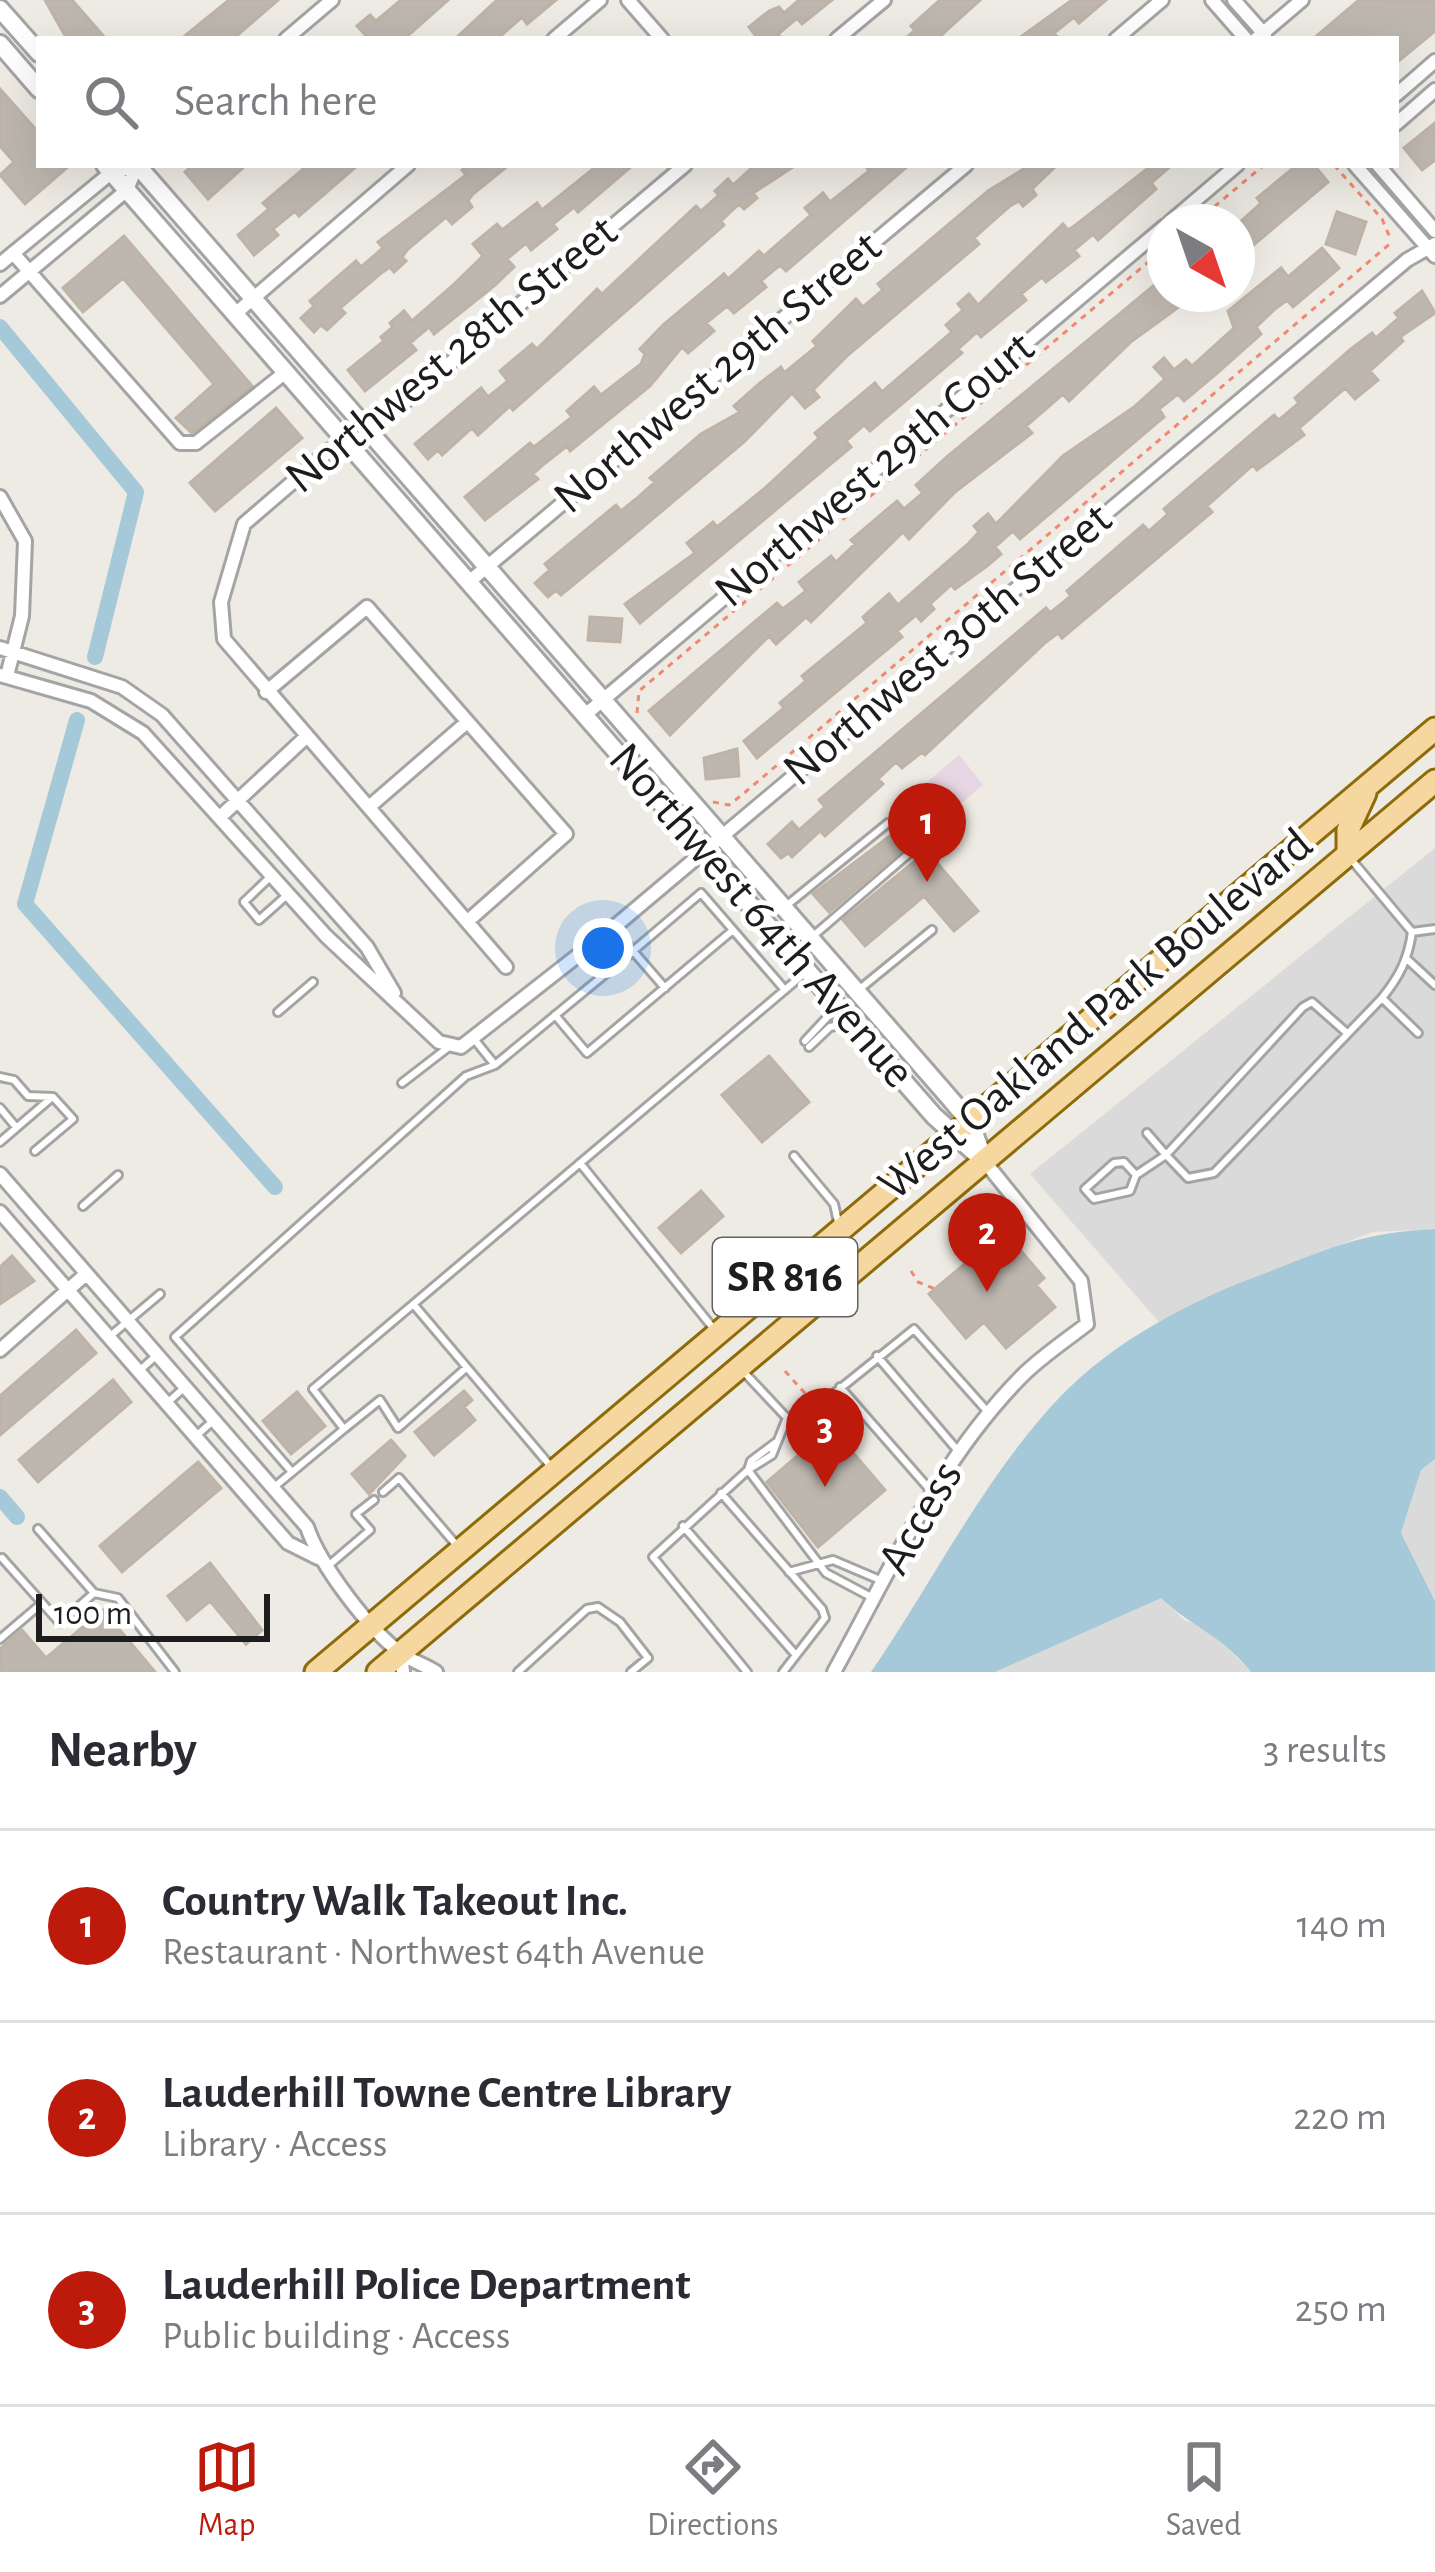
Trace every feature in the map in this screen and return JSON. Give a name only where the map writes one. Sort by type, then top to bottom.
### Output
[{"type":"main road","name":"West Oakland Park Boulevard","points":[[316,1672],[1435,729]]},
{"type":"main road","name":"West Oakland Park Boulevard","points":[[378,1672],[402,1663],[740,1368],[1435,781]]},
{"type":"main road","points":[[1348,854],[1348,830],[1368,786]]},
{"type":"main road","points":[[1308,888],[1320,848],[1312,832]]},
{"type":"street","points":[[290,36],[332,0]]},
{"type":"street","points":[[558,36],[600,0]]},
{"type":"street","points":[[628,0],[659,36]]},
{"type":"street","points":[[841,36],[884,0]]},
{"type":"street","points":[[1120,36],[1162,0]]},
{"type":"street","points":[[1212,0],[1243,36]]},
{"type":"street","points":[[1234,0],[1262,36]]},
{"type":"street","points":[[1264,36],[1302,0]]},
{"type":"street","points":[[0,9],[36,50]]},
{"type":"street","points":[[0,44],[36,86]]},
{"type":"street","points":[[1399,92],[1435,62]]},
{"type":"street","points":[[1399,121],[1435,90]]},
{"type":"street","points":[[0,296],[127,190],[136,168]]},
{"type":"street","name":"Northwest 64th Avenue","points":[[140,168],[877,1012],[985,1162]]},
{"type":"street","points":[[236,314],[405,168]]},
{"type":"street","name":"Northwest 28th Street","points":[[266,692],[224,639],[221,602],[231,553],[244,524],[330,450],[352,445],[368,432],[681,168]]},
{"type":"street","name":"Northwest 29th Street","points":[[470,581],[962,168]]},
{"type":"street","name":"Northwest 29th Court","points":[[1191,204],[1234,168]]},
{"type":"street","points":[[1358,168],[1433,250]]},
{"type":"street","points":[[1381,168],[1435,230]]},
{"type":"street","points":[[0,264],[109,169]]},
{"type":"street","name":"Northwest 64th Avenue","points":[[109,169],[849,1015],[962,1129]]},
{"type":"street","name":"Northwest 29th Court","points":[[586,715],[1147,241]]},
{"type":"street","name":"Northwest 30th Street","points":[[462,1044],[613,928],[1407,260],[1433,250]]},
{"type":"street","points":[[13,254],[180,443],[196,443],[286,371]]},
{"type":"street","points":[[0,497],[25,541],[22,616],[7,649],[4,676],[91,700],[143,734],[289,893],[401,1004],[462,1044]]},
{"type":"street","points":[[469,920],[566,834],[367,607],[266,692],[506,967]]},
{"type":"street","points":[[7,649],[122,687],[162,715],[367,947],[401,1004]]},
{"type":"street","points":[[369,807],[466,723]]},
{"type":"street","points":[[220,817],[307,736]]},
{"type":"street","points":[[272,875],[291,860]]},
{"type":"street","points":[[815,976],[858,991]]},
{"type":"street","points":[[849,1015],[877,1012]]},
{"type":"street","name":"Access","points":[[834,1672],[931,1491],[958,1451],[1023,1374],[1087,1324],[1081,1281],[985,1162]]},
{"type":"street","points":[[0,1174],[307,1527],[322,1563],[402,1663],[436,1672]]},
{"type":"street","points":[[0,1212],[288,1543],[322,1563]]},
{"type":"street","points":[[0,1350],[86,1274]]},
{"type":"lane","points":[[786,906],[887,823],[897,825],[914,849],[812,937]]},
{"type":"lane","points":[[1148,1133],[1188,1178],[1201,1180],[1214,1173],[1382,998],[1408,960],[1412,932],[1348,854]]},
{"type":"lane","points":[[272,875],[244,902],[259,920],[289,893]]},
{"type":"lane","points":[[292,1472],[175,1337],[466,1076],[495,1065],[701,893],[785,990]]},
{"type":"lane","points":[[613,928],[664,988]]},
{"type":"lane","points":[[1412,932],[1435,928]]},
{"type":"lane","points":[[555,1016],[587,1053],[733,930]]},
{"type":"lane","points":[[858,991],[932,930]]},
{"type":"lane","points":[[1408,960],[1435,985]]},
{"type":"lane","points":[[344,1429],[313,1389],[785,990],[815,976]]},
{"type":"lane","points":[[278,1012],[314,982]]},
{"type":"lane","points":[[1382,998],[1418,1033]]},
{"type":"lane","points":[[1136,1175],[1124,1162],[1114,1163],[1085,1189],[1094,1198],[1130,1191],[1136,1175],[1166,1155],[1303,1007],[1312,1002],[1321,1006],[1347,1033]]},
{"type":"lane","points":[[849,1015],[830,1027],[807,1044],[819,1022],[849,1015]]},
{"type":"lane","points":[[402,1084],[462,1044],[495,1065]]},
{"type":"lane","points":[[0,1077],[14,1080],[28,1096],[52,1096],[73,1119],[35,1151]]},
{"type":"lane","points":[[0,1142],[52,1096]]},
{"type":"lane","points":[[0,1108],[16,1127]]},
{"type":"lane","points":[[794,1156],[834,1204],[840,1231]]},
{"type":"lane","points":[[580,1163],[718,1335]]},
{"type":"lane","points":[[83,1207],[118,1175]]},
{"type":"lane","points":[[109,1337],[160,1294]]},
{"type":"lane","points":[[412,1304],[555,1472]]},
{"type":"lane","points":[[747,1672],[655,1564],[655,1550],[772,1455],[787,1418],[816,1408],[905,1332],[922,1332],[989,1414]]},
{"type":"lane","points":[[139,1371],[157,1354]]},
{"type":"lane","points":[[877,1356],[958,1451]]},
{"type":"lane","points":[[273,1488],[380,1400],[398,1428],[466,1368]]},
{"type":"lane","points":[[740,1368],[787,1418]]},
{"type":"lane","points":[[167,1403],[185,1387]]},
{"type":"lane","points":[[840,1387],[931,1491]]},
{"type":"lane","points":[[196,1436],[214,1420]]},
{"type":"lane","points":[[748,1470],[826,1573],[874,1599]]},
{"type":"lane","points":[[383,1492],[399,1478],[461,1551]]},
{"type":"lane","points":[[721,1493],[825,1618],[783,1672]]},
{"type":"lane","points":[[322,1563],[370,1530],[356,1514],[374,1500]]},
{"type":"lane","points":[[683,1526],[796,1655]]},
{"type":"lane","points":[[38,1528],[94,1594],[118,1598],[175,1672]]},
{"type":"lane","points":[[2,1558],[60,1623],[94,1594]]},
{"type":"lane","points":[[789,1572],[817,1560],[833,1560],[883,1582]]},
{"type":"lane","points":[[0,1639],[41,1604]]},
{"type":"lane","points":[[518,1672],[587,1609],[598,1606],[620,1622],[648,1658],[632,1672]]},
{"type":"path","points":[[1217,204],[1260,168]]},
{"type":"path","points":[[712,802],[729,805],[743,794],[1387,250],[1391,232],[1337,168]]},
{"type":"path","points":[[638,716],[639,691],[1147,263]]},
{"type":"path","points":[[911,1271],[917,1282],[935,1289]]},
{"type":"path","points":[[785,1371],[811,1400]]},
{"type":"shaded area","points":[[959,755],[983,785],[923,835],[899,806]]},
{"type":"shaded area","points":[[1435,848],[1435,1229],[1373,1232],[1252,1278],[1159,1322],[1030,1174]]},
{"type":"shaded area","points":[[1435,1459],[1435,1601],[1401,1533],[1421,1470]]},
{"type":"shaded area","points":[[1161,1597],[1185,1621],[1204,1625],[1251,1672],[995,1672]]},
{"type":"water","points":[[1435,1229],[1435,1459],[1421,1470],[1401,1533],[1435,1601],[1435,1672],[1251,1672],[1228,1648],[1161,1598],[995,1672],[871,1672],[1006,1463],[1058,1399],[1104,1358],[1183,1309],[1239,1283],[1349,1242]]},
{"type":"building","points":[[45,0],[72,0],[103,36],[65,36]]},
{"type":"building","points":[[229,0],[278,0],[236,36],[185,36]]},
{"type":"building","points":[[401,0],[448,0],[407,36],[366,36],[357,26],[370,15],[376,21]]},
{"type":"building","points":[[497,0],[556,0],[527,24],[522,17],[500,36],[458,36]]},
{"type":"building","points":[[799,0],[832,0],[802,24],[797,18],[780,36],[756,36],[749,27],[779,7],[784,13]]},
{"type":"building","points":[[940,0],[980,0],[940,36],[908,36],[915,30],[911,26]]},
{"type":"building","points":[[1072,0],[1106,0],[1079,23],[1074,17],[1054,33],[1056,36],[1022,36]]},
{"type":"building","points":[[1359,0],[1435,0],[1435,31],[1399,61],[1399,36],[1317,36]]},
{"type":"building","points":[[0,89],[36,130],[36,168],[67,168],[25,204],[0,175],[14,162],[0,146]]},
{"type":"building","points":[[1435,123],[1435,160],[1422,170],[1404,148]]},
{"type":"building","points":[[190,168],[243,168],[208,199],[185,172]]},
{"type":"building","points":[[304,168],[355,168],[299,216],[295,211],[273,229],[278,235],[254,255],[238,235],[269,209],[263,203]]},
{"type":"building","points":[[505,168],[473,194],[468,201],[472,207],[452,224],[446,217],[408,249],[402,257],[406,261],[394,272],[390,267],[380,274],[340,308],[345,313],[327,330],[321,325],[314,332],[301,318],[314,306],[310,301],[356,261],[361,267],[383,248],[378,242],[466,175],[462,170]]},
{"type":"building","points":[[594,168],[629,168],[578,212],[574,207],[553,224],[557,229],[531,250],[526,243],[507,259],[514,267],[495,285],[434,334],[429,327],[410,343],[416,350],[365,391],[348,370],[384,341],[381,337],[393,327],[390,323],[404,311],[412,321],[451,287],[483,256],[473,244],[497,224],[502,230],[537,203],[542,210]]},
{"type":"building","points":[[752,168],[791,168],[753,193],[757,198],[744,209],[739,204],[721,221],[724,225],[513,410],[510,406],[478,435],[472,428],[442,455],[438,450],[428,459],[415,444],[481,388],[488,397],[508,381],[500,371],[532,344],[537,349],[597,289],[602,294],[696,206],[701,211],[728,179],[733,185]]},
{"type":"building","points":[[867,168],[906,168],[786,271],[780,265],[761,281],[766,287],[734,313],[727,306],[706,323],[714,331],[688,353],[682,347],[650,386],[570,451],[567,446],[544,464],[533,474],[538,479],[485,520],[465,497],[530,443],[534,447],[572,417],[567,411],[594,387],[601,395],[641,364],[645,354],[640,349],[663,325],[724,274],[728,279],[759,251],[764,256],[811,215],[805,208],[823,193],[830,202]]},
{"type":"building","points":[[1025,168],[1054,168],[1032,189],[1036,195],[1023,206],[1019,201],[1010,206],[974,238],[979,244],[848,355],[813,390],[819,397],[805,408],[792,393],[744,442],[561,595],[556,590],[548,597],[535,583],[550,570],[545,564],[616,505],[621,511],[636,499],[655,482],[650,478],[701,434],[740,412],[734,406],[781,367],[784,373],[817,346],[813,341],[856,299],[863,307],[883,290],[878,284],[988,191]]},
{"type":"building","points":[[1148,168],[1168,168],[1151,183],[1156,189],[1098,240],[1093,234],[1074,250],[1079,256],[1046,282],[1042,277],[1021,294],[1026,300],[981,337],[977,332],[958,349],[962,353],[870,431],[864,425],[846,441],[851,447],[640,623],[625,604],[695,553],[687,543],[713,522],[717,527],[765,488],[819,438],[815,433],[875,383],[882,392],[952,332],[946,325],[963,310],[958,304],[969,294],[978,305],[1063,224],[1068,230]]},
{"type":"building","points":[[1293,168],[1316,168],[1328,182],[1255,244],[1255,208],[1261,203],[1257,198]]},
{"type":"building","points":[[1337,212],[1366,222],[1355,254],[1326,244]]},
{"type":"building","points":[[124,236],[252,386],[192,433],[176,418],[214,384],[123,278],[83,312],[63,288]]},
{"type":"building","points":[[1322,248],[1339,268],[1293,307],[1287,300],[1275,309],[1256,327],[1261,334],[1216,374],[1184,401],[1178,394],[1159,409],[1164,417],[1020,539],[1013,531],[995,547],[1001,554],[955,589],[951,585],[930,604],[934,609],[921,621],[916,615],[897,631],[902,637],[757,758],[744,741],[784,708],[780,703],[806,681],[802,676],[867,623],[863,617],[889,594],[898,605],[968,544],[979,532],[974,526],[988,514],[996,524],[1063,456],[1134,407],[1165,379],[1154,367],[1164,358],[1174,370],[1186,360],[1192,366],[1234,328],[1228,312],[1255,312],[1255,289],[1281,268],[1288,277]]},
{"type":"building","points":[[1147,291],[1147,312],[1172,312],[1132,341],[1069,401],[1063,394],[1026,426],[1032,433],[955,492],[909,539],[903,532],[811,622],[806,617],[776,644],[769,636],[670,735],[649,711],[777,603],[783,609],[806,591],[799,582],[831,556],[836,562],[855,544],[851,540],[897,501],[904,509],[923,493],[916,485]]},
{"type":"building","points":[[1422,291],[1435,313],[1400,337],[1403,341],[1370,371],[1378,380],[1355,399],[1345,388],[1299,428],[1304,435],[1257,470],[1253,465],[1207,506],[1212,512],[1062,638],[1058,633],[1046,642],[925,755],[922,752],[902,768],[896,762],[878,779],[883,784],[825,836],[820,831],[792,857],[788,853],[781,858],[768,844],[792,822],[799,830],[825,807],[819,800],[1046,608],[1050,613],[1071,596],[1067,591],[1143,525],[1149,531],[1168,514],[1164,509],[1274,415],[1279,420],[1299,403],[1295,398],[1372,333],[1376,338],[1399,318],[1395,313]]},
{"type":"building","points":[[276,408],[302,438],[215,511],[190,483]]},
{"type":"building","points":[[590,617],[622,619],[620,642],[588,640]]},
{"type":"building","points":[[737,749],[739,776],[706,779],[704,758]]},
{"type":"building","points":[[894,833],[904,848],[829,912],[813,894]]},
{"type":"building","points":[[927,851],[978,911],[954,931],[924,896],[865,946],[843,920]]},
{"type":"building","points":[[769,1056],[809,1102],[762,1142],[722,1095]]},
{"type":"building","points":[[701,1191],[723,1216],[681,1253],[659,1228]]},
{"type":"building","points":[[1004,1231],[1044,1278],[1036,1285],[1055,1307],[1006,1348],[984,1322],[966,1338],[929,1294]]},
{"type":"building","points":[[12,1256],[34,1281],[0,1304],[0,1267]]},
{"type":"building","points":[[76,1330],[96,1353],[0,1435],[0,1396]]},
{"type":"building","points":[[113,1380],[131,1402],[38,1482],[19,1460]]},
{"type":"building","points":[[464,1391],[472,1400],[464,1407],[475,1420],[434,1455],[415,1432]]},
{"type":"building","points":[[297,1392],[325,1426],[291,1454],[263,1421]]},
{"type":"building","points":[[831,1427],[885,1490],[818,1547],[767,1482]]},
{"type":"building","points":[[391,1440],[405,1456],[369,1494],[352,1474]]},
{"type":"building","points":[[198,1462],[221,1488],[122,1572],[100,1546]]},
{"type":"building","points":[[210,1563],[262,1630],[246,1644],[210,1601],[187,1620],[168,1596]]},
{"type":"building","points":[[103,1610],[155,1672],[0,1672],[0,1649],[22,1630],[46,1658]]},
{"type":"waterway","points":[[0,327],[136,492],[95,657]]},
{"type":"waterway","points":[[77,720],[25,904],[275,1187]]},
{"type":"waterway","points":[[0,1497],[17,1517]]},
{"type":"place","name":"Country Walk Takeout Inc.","points":[[927,882]]},
{"type":"place","name":"Lauderhill Towne Centre Library","points":[[987,1292]]},
{"type":"place","name":"Lauderhill Police Department","points":[[825,1487]]}]
